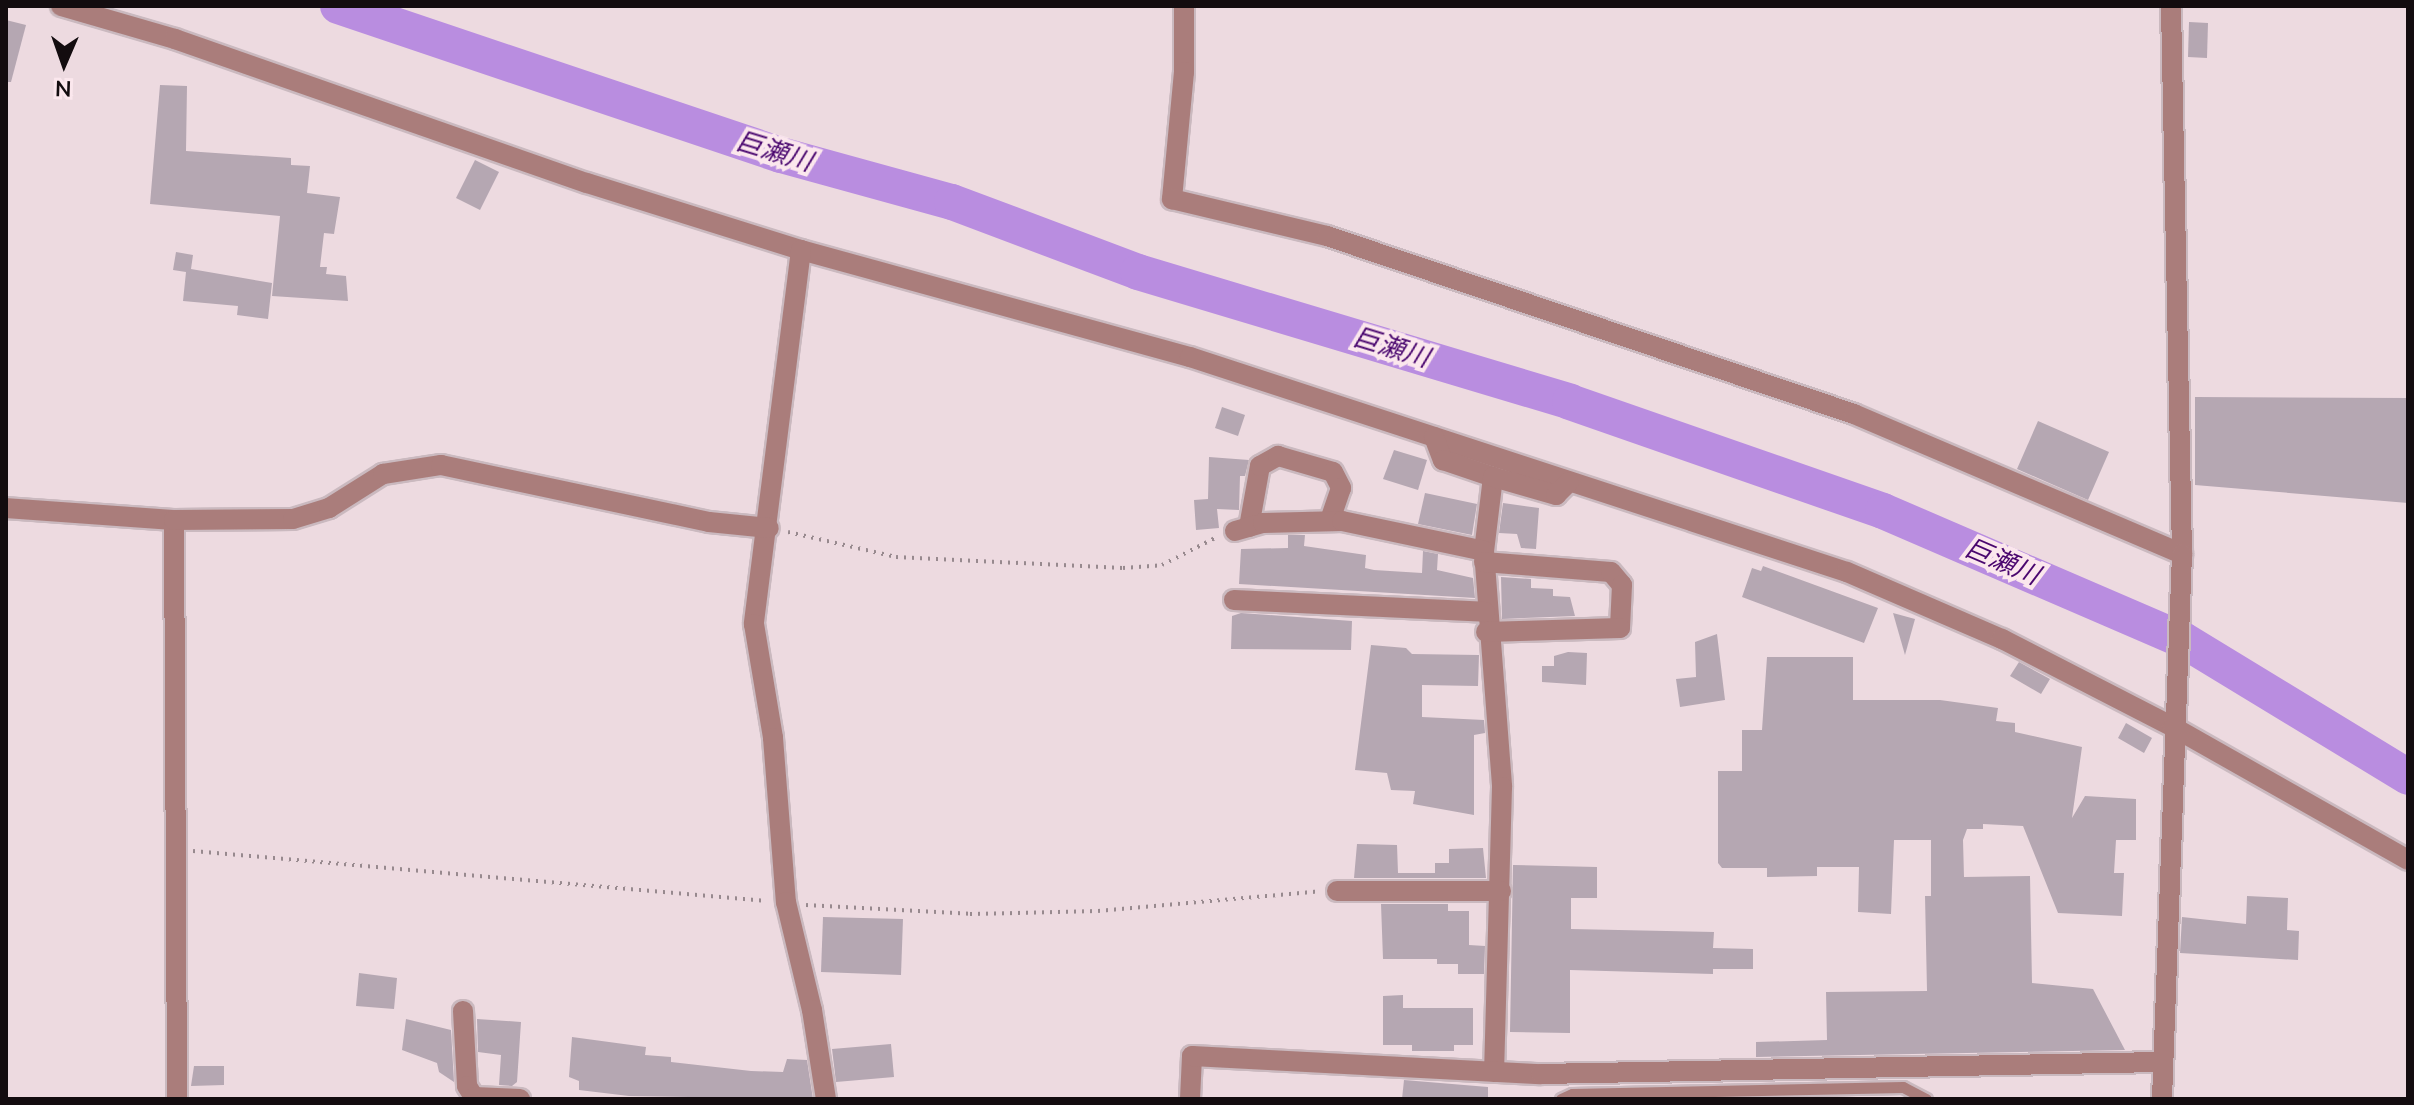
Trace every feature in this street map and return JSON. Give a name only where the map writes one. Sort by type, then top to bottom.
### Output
[{"type":"street","points":[[61,6],[124,22],[587,183],[801,250],[1190,357],[1847,572],[2002,639],[2173,727],[2408,860]]},
{"type":"street","points":[[1184,6],[1184,72],[1172,199],[1327,236],[1854,414],[2182,554]]},
{"type":"street","points":[[2162,1099],[2173,727],[2182,554],[2171,6]]},
{"type":"street","points":[[801,250],[769,528],[754,624],[773,738],[786,902],[812,1010],[826,1099]]},
{"type":"street","points":[[1434,437],[1443,460],[1493,477],[1556,495],[1569,482]]},
{"type":"street","points":[[1234,600],[1486,622],[1620,628],[1622,585],[1611,572],[1484,556],[1330,520],[1242,529],[1260,466],[1278,456],[1333,472],[1341,488],[1330,520]]},
{"type":"street","points":[[6,508],[174,520],[293,519],[329,508],[383,474],[441,465],[709,522],[769,528]]},
{"type":"street","points":[[1493,477],[1484,556],[1486,622],[1502,787],[1494,1072]]},
{"type":"street","points":[[174,520],[177,1099]]},
{"type":"street","points":[[1337,891],[1501,891]]},
{"type":"street","points":[[463,1011],[467,1086],[474,1097],[520,1099]]},
{"type":"street","points":[[1190,1099],[1192,1056],[1494,1072],[2162,1062]]},
{"type":"lane","points":[[1561,1099],[1586,1096],[1862,1094],[1903,1087],[1926,1099]]},
{"type":"path","points":[[769,528],[896,557],[1123,568],[1162,565],[1242,529]]},
{"type":"path","points":[[175,853],[216,850],[424,869],[473,879],[970,914],[1098,911],[1337,891]]},
{"type":"building","points":[[6,20],[26,25],[11,82],[6,82]]},
{"type":"building","points":[[2189,22],[2208,23],[2207,58],[2188,57]]},
{"type":"building","points":[[160,85],[187,86],[186,151],[291,158],[291,165],[310,166],[307,193],[340,197],[334,234],[324,233],[320,267],[327,267],[326,274],[346,276],[348,301],[272,296],[280,216],[150,204]]},
{"type":"building","points":[[475,160],[499,172],[480,210],[456,198]]},
{"type":"building","points":[[176,252],[193,255],[191,269],[272,283],[268,319],[237,315],[238,306],[183,301],[186,272],[173,270]]},
{"type":"building","points":[[2195,397],[2408,398],[2408,503],[2195,485]]},
{"type":"building","points":[[1222,407],[1245,415],[1238,436],[1215,428]]},
{"type":"building","points":[[2038,421],[2109,452],[2088,500],[2017,469]]},
{"type":"building","points":[[1394,450],[1427,460],[1418,490],[1383,479]]},
{"type":"building","points":[[1209,457],[1249,460],[1245,476],[1240,476],[1239,510],[1217,509],[1219,528],[1196,530],[1194,500],[1208,499]]},
{"type":"building","points":[[1425,493],[1477,504],[1472,535],[1418,524]]},
{"type":"building","points":[[1503,503],[1539,508],[1536,549],[1521,548],[1517,534],[1499,533]]},
{"type":"building","points":[[1288,535],[1305,535],[1304,546],[1366,555],[1365,568],[1374,570],[1422,573],[1423,551],[1438,554],[1437,570],[1473,578],[1475,598],[1239,584],[1241,549],[1288,548]]},
{"type":"building","points":[[1763,566],[1878,608],[1864,643],[1742,597],[1752,568],[1761,571]]},
{"type":"building","points":[[1501,577],[1531,579],[1531,588],[1553,589],[1553,596],[1570,597],[1575,616],[1502,619]]},
{"type":"building","points":[[1241,613],[1352,621],[1351,650],[1231,649],[1232,616]]},
{"type":"building","points":[[1893,613],[1915,619],[1905,655]]},
{"type":"building","points":[[1717,634],[1725,700],[1680,707],[1676,679],[1696,677],[1695,642]]},
{"type":"building","points":[[1371,645],[1406,648],[1412,654],[1479,655],[1478,686],[1422,685],[1422,717],[1484,720],[1485,733],[1474,735],[1474,815],[1413,804],[1415,791],[1391,790],[1387,773],[1355,770]]},
{"type":"building","points":[[1568,652],[1587,653],[1586,685],[1542,682],[1542,666],[1554,666],[1554,656]]},
{"type":"building","points":[[1767,657],[1853,657],[1853,700],[1940,700],[1998,708],[1996,721],[2015,723],[2015,732],[2082,747],[2072,818],[2085,796],[2136,799],[2136,840],[2116,840],[2114,873],[2124,873],[2122,916],[2058,913],[2023,826],[1983,824],[1983,829],[1967,829],[1963,840],[1964,877],[2030,876],[2032,983],[2093,989],[2125,1050],[1756,1057],[1756,1042],[1827,1040],[1826,992],[1927,991],[1925,896],[1931,896],[1931,840],[1894,840],[1891,914],[1858,912],[1859,867],[1817,867],[1817,876],[1767,877],[1767,868],[1722,868],[1718,863],[1718,771],[1742,771],[1742,730],[1762,730]]},
{"type":"building","points":[[2019,662],[2050,679],[2041,694],[2010,676]]},
{"type":"building","points":[[2126,723],[2152,738],[2144,753],[2118,738]]},
{"type":"building","points":[[1357,844],[1397,845],[1398,873],[1435,873],[1435,863],[1449,863],[1449,849],[1483,848],[1486,878],[1354,878]]},
{"type":"building","points":[[1513,865],[1597,867],[1597,898],[1571,898],[1571,929],[1714,932],[1713,948],[1753,949],[1753,969],[1713,969],[1713,974],[1570,970],[1570,1033],[1510,1032]]},
{"type":"building","points":[[2247,896],[2288,898],[2287,930],[2299,931],[2298,960],[2180,953],[2182,917],[2246,924]]},
{"type":"building","points":[[1381,904],[1448,904],[1448,911],[1469,911],[1469,945],[1485,946],[1484,974],[1458,974],[1458,964],[1437,964],[1437,959],[1383,959]]},
{"type":"building","points":[[823,917],[903,919],[901,975],[821,972]]},
{"type":"building","points":[[359,973],[397,978],[394,1009],[356,1006]]},
{"type":"building","points":[[1403,995],[1403,1008],[1473,1008],[1473,1045],[1454,1045],[1454,1051],[1412,1051],[1412,1045],[1383,1045],[1383,996]]},
{"type":"building","points":[[406,1019],[451,1030],[454,1082],[439,1072],[437,1063],[402,1050]]},
{"type":"building","points":[[477,1019],[521,1022],[517,1082],[512,1086],[499,1085],[501,1055],[478,1052]]},
{"type":"building","points":[[572,1037],[646,1047],[645,1055],[671,1057],[671,1062],[751,1071],[783,1072],[787,1059],[807,1060],[813,1099],[629,1096],[579,1090],[579,1081],[569,1077]]},
{"type":"building","points":[[891,1044],[894,1077],[836,1082],[832,1049]]},
{"type":"building","points":[[194,1066],[224,1066],[224,1085],[191,1086]]},
{"type":"building","points":[[1404,1080],[1488,1087],[1488,1099],[1402,1099]]},
{"type":"waterway","name":"巨瀬川","points":[[338,6],[781,155],[952,202],[1138,272],[1570,402],[1883,511],[2183,640],[2408,777]]}]
